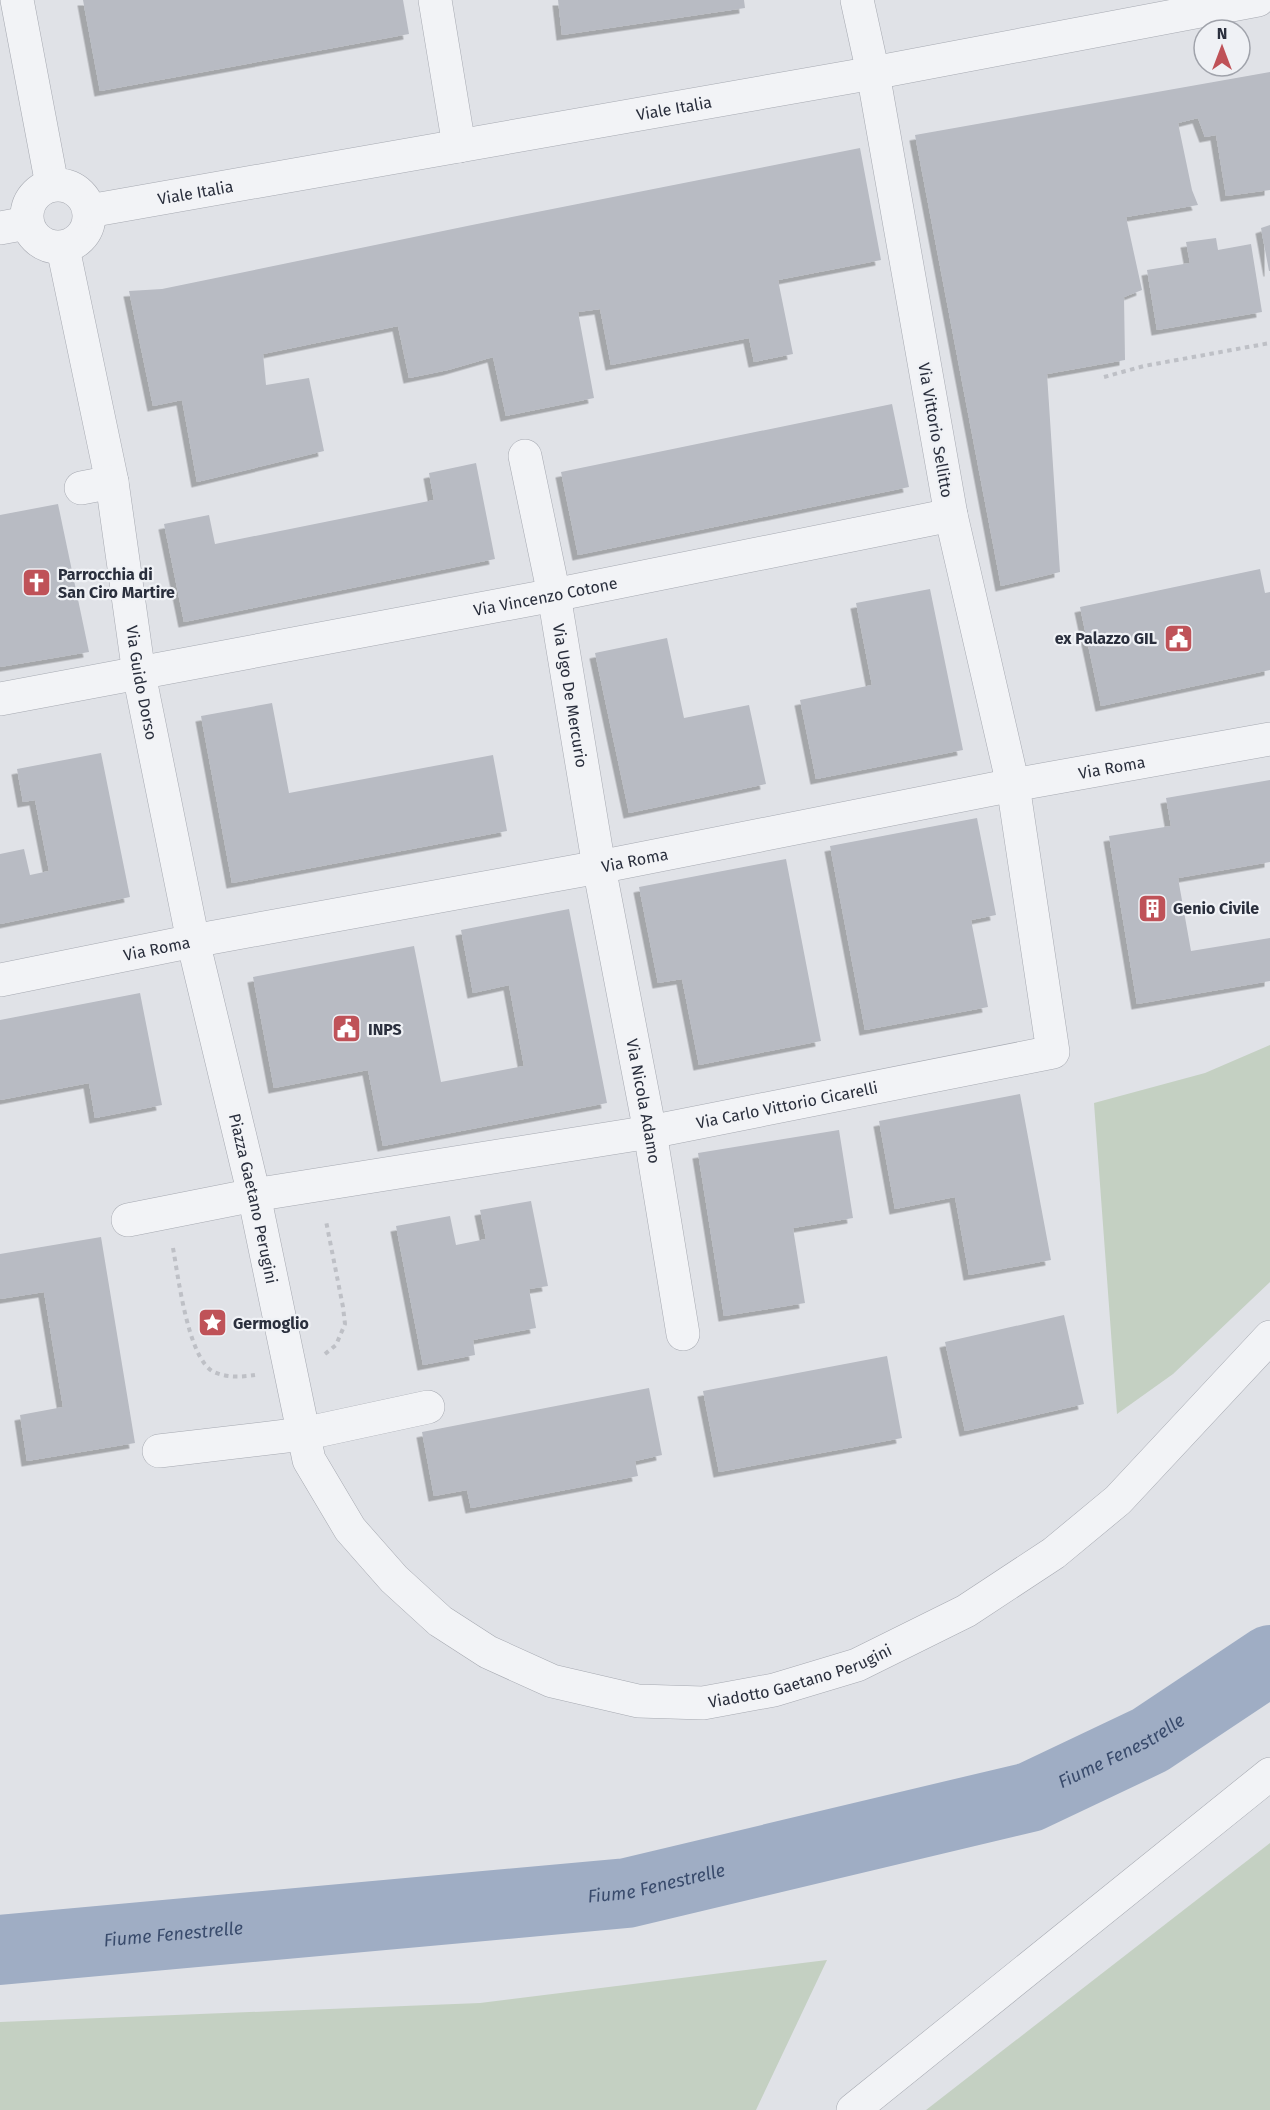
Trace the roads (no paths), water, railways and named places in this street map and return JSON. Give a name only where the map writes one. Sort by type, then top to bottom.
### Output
[{"type":"street","points":[[17,0],[52,185]]},
{"type":"street","points":[[435,0],[459,146]]},
{"type":"street","name":"Via Vittorio Sellitto","points":[[857,0],[873,73],[951,515],[1013,785]]},
{"type":"street","name":"Viale Italia","points":[[89,211],[873,73],[1258,0]]},
{"type":"street","points":[[52,185],[72,188],[86,202],[89,211],[86,230],[80,238],[63,248],[45,245],[31,232],[14,226],[26,213],[34,195],[52,185]]},
{"type":"street","name":"Via Guido Dorso","points":[[63,248],[96,485],[193,941]]},
{"type":"street","name":"Via Ugo De Mercurio","points":[[525,456],[554,595],[599,867]]},
{"type":"street","name":"Via Vincenzo Cotone","points":[[0,699],[554,595],[951,515]]},
{"type":"street","name":"Via Roma","points":[[0,980],[193,941],[599,867],[1013,785],[1270,739]]},
{"type":"street","name":"Via Carlo Vittorio Cicarelli","points":[[128,1220],[254,1195],[650,1132],[1053,1052],[1013,785]]},
{"type":"street","name":"Via Nicola Adamo","points":[[599,867],[650,1132],[683,1334]]},
{"type":"street","name":"Piazza Gaetano Perugini","points":[[193,941],[254,1195],[306,1447]]},
{"type":"street","name":"Viadotto Gaetano Perugini","points":[[306,1447],[350,1530],[394,1579],[440,1621],[488,1652],[552,1681],[638,1701],[703,1703],[774,1690],[857,1665],[966,1611],[1054,1553],[1118,1500],[1270,1337]]},
{"type":"street","points":[[159,1451],[306,1447],[428,1407]]},
{"type":"street","points":[[853,2110],[1270,1774]]},
{"type":"waterway","name":"Fiume Fenestrelle","points":[[0,1950],[627,1893],[1030,1797],[1150,1740],[1270,1660]]},
{"type":"place","name":"Parrocchia di San Ciro Martire","points":[[37,583]]},
{"type":"place","name":"ex Palazzo GIL","points":[[1178,638]]},
{"type":"place","name":"Genio Civile","points":[[1152,908]]},
{"type":"place","name":"INPS","points":[[347,1029]]},
{"type":"place","name":"Germoglio","points":[[212,1323]]}]
